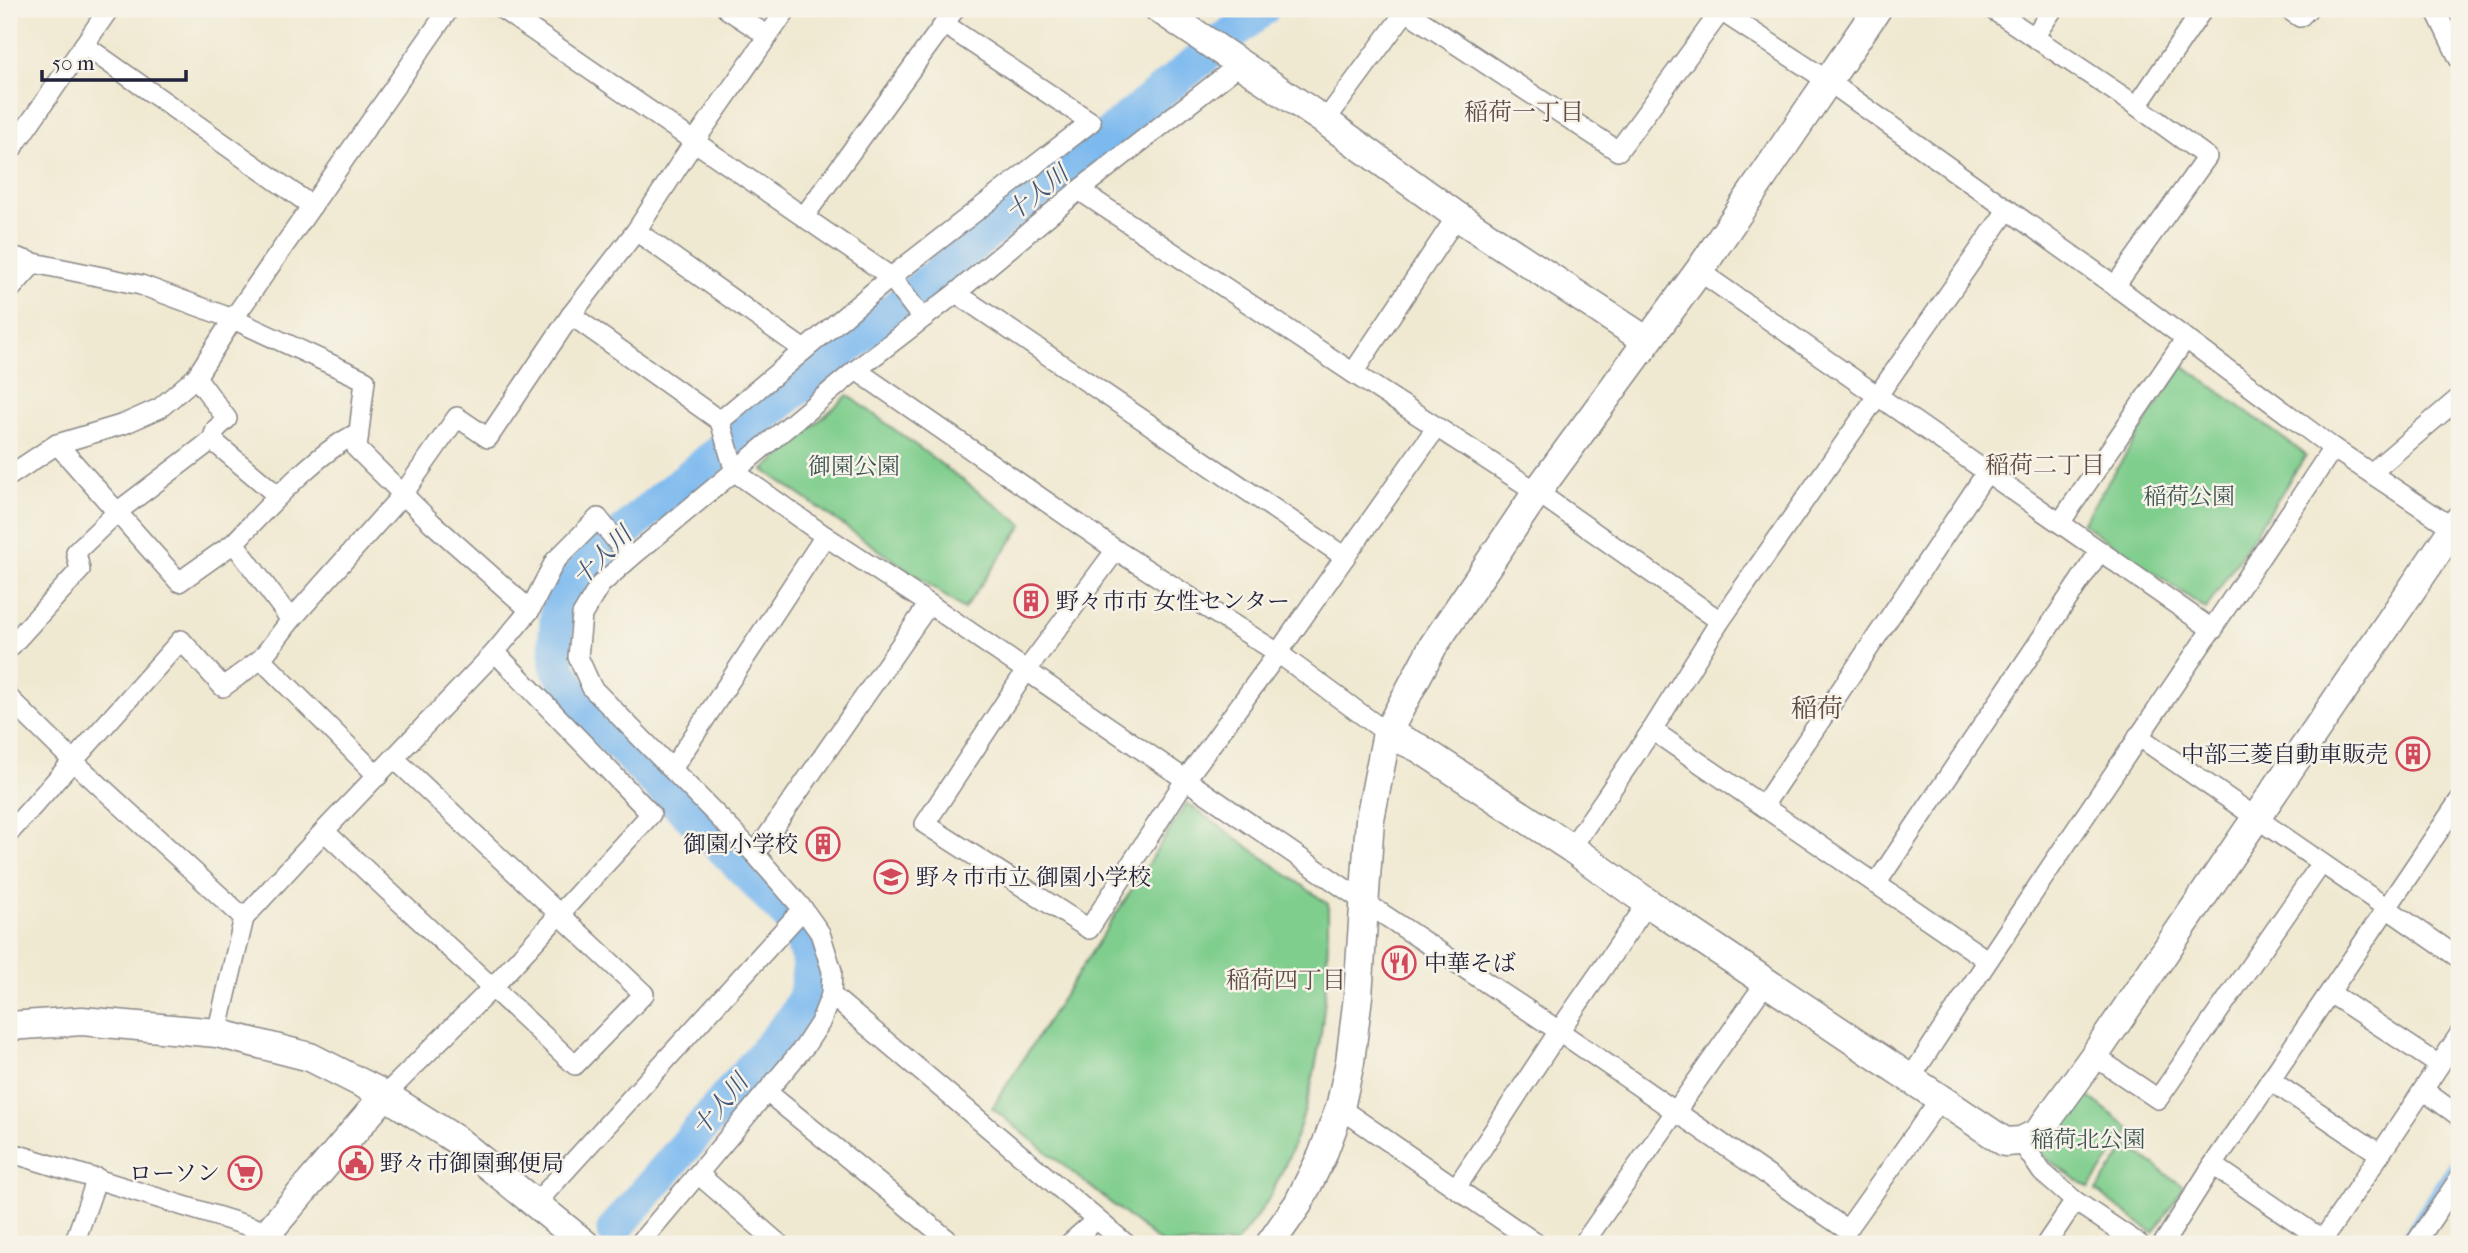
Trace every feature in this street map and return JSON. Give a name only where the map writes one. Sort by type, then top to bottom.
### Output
[{"type":"street","points":[[9,153],[109,9]]},
{"type":"street","points":[[9,476],[57,444],[124,424],[160,408],[196,377],[233,318],[449,9]]},
{"type":"street","points":[[502,9],[805,215],[896,283],[919,315]]},
{"type":"street","points":[[727,9],[768,36]]},
{"type":"street","points":[[9,833],[181,640],[223,687],[261,659],[403,494],[457,417],[488,438],[571,315],[636,231],[786,9]]},
{"type":"street","points":[[1159,9],[1325,121],[1457,216],[1647,341]]},
{"type":"street","points":[[1270,1244],[1298,1204],[1322,1156],[1340,1108],[1350,1062],[1358,996],[1370,819],[1387,733],[1433,646],[1537,492],[1699,271],[1877,9]]},
{"type":"street","points":[[1992,9],[2137,106],[2207,157],[2115,286]]},
{"type":"street","points":[[2034,37],[2053,9]]},
{"type":"street","points":[[2137,106],[2203,9]]},
{"type":"street","points":[[2288,9],[2300,17],[2308,9]]},
{"type":"street","points":[[2435,9],[2459,59]]},
{"type":"street","points":[[856,370],[1116,550],[1278,653],[1387,733],[1419,748],[1571,848],[1648,903],[2005,1142],[2021,1141],[2038,1133],[2094,1056],[2255,817],[2457,527],[2333,448],[2008,209],[1828,81],[1719,10],[1618,151],[1404,10],[1325,121]]},
{"type":"street","points":[[721,426],[804,350],[896,283],[1091,122],[950,16],[805,215]]},
{"type":"street","points":[[84,45],[312,206]]},
{"type":"street","points":[[639,1244],[805,1046],[820,1023],[831,995],[832,971],[820,933],[799,913],[755,853],[592,688],[578,657],[582,615],[600,584],[627,554],[856,370],[919,315],[956,293],[1235,61]]},
{"type":"street","points":[[1079,190],[1436,428],[1537,492],[1720,621]]},
{"type":"street","points":[[1571,848],[1652,730],[1720,621],[2008,209]]},
{"type":"street","points":[[1353,373],[1457,216]]},
{"type":"street","points":[[636,231],[804,350]]},
{"type":"street","points":[[9,255],[34,263],[141,285],[233,318],[365,380],[356,449],[530,610]]},
{"type":"street","points":[[9,291],[34,263]]},
{"type":"street","points":[[1699,271],[2213,630]]},
{"type":"street","points":[[956,293],[1345,556]]},
{"type":"street","points":[[571,315],[721,426],[734,467],[825,536],[1676,1111],[1842,1237],[1940,1099]]},
{"type":"street","points":[[2060,523],[2186,338]]},
{"type":"street","points":[[9,648],[80,569],[76,552],[117,512],[212,440],[216,429],[227,419],[196,377]]},
{"type":"street","points":[[2371,474],[2459,398]]},
{"type":"street","points":[[1116,550],[1026,671],[925,824],[1088,929],[1186,779],[1436,428]]},
{"type":"street","points":[[57,444],[179,582],[234,543],[278,496],[342,440],[358,433]]},
{"type":"street","points":[[212,440],[278,496]]},
{"type":"street","points":[[1910,1079],[1987,960],[2213,630],[2333,448]]},
{"type":"street","points":[[1763,806],[1987,472]]},
{"type":"street","points":[[217,1032],[244,918],[495,652],[530,610],[555,561],[598,518],[627,554]]},
{"type":"street","points":[[672,769],[825,536]]},
{"type":"street","points":[[234,543],[292,620]]},
{"type":"street","points":[[1876,884],[2101,551]]},
{"type":"street","points":[[755,853],[929,604]]},
{"type":"street","points":[[9,1152],[97,1178],[269,1240],[385,1095],[492,988],[650,814],[495,652]]},
{"type":"street","points":[[261,659],[378,776]]},
{"type":"street","points":[[9,698],[74,762],[244,918]]},
{"type":"street","points":[[1652,730],[1987,960]]},
{"type":"street","points":[[2138,736],[2459,958]]},
{"type":"street","points":[[324,831],[575,1065],[644,994],[395,759]]},
{"type":"street","points":[[2163,1244],[2213,1165],[2459,802]]},
{"type":"street","points":[[2094,1056],[2158,1099],[2321,864]]},
{"type":"street","points":[[1456,1188],[1559,1031],[1648,903]]},
{"type":"street","points":[[535,1204],[799,913]]},
{"type":"street","points":[[1583,1244],[1766,982]]},
{"type":"street","points":[[2330,993],[2439,1065]]},
{"type":"street","points":[[831,995],[1126,1244]]},
{"type":"street","points":[[9,1026],[82,1021],[217,1032],[310,1057],[385,1095],[458,1141],[585,1244]]},
{"type":"street","points":[[2213,1165],[2322,1242],[2459,1035]]},
{"type":"street","points":[[2270,1080],[2381,1154]]},
{"type":"street","points":[[2423,1090],[2459,1115]]},
{"type":"street","points":[[767,1092],[953,1244]]},
{"type":"street","points":[[1340,1108],[1536,1244]]},
{"type":"street","points":[[2021,1141],[2042,1172],[2075,1200],[2139,1244]]},
{"type":"street","points":[[698,1174],[779,1244]]},
{"type":"street","points":[[74,1244],[97,1178]]},
{"type":"street","points":[[2415,1244],[2459,1180]]},
{"type":"street","points":[[2046,1244],[2075,1200]]},
{"type":"street","points":[[1069,1244],[1096,1220]]},
{"type":"green space","name":"稲荷公園","points":[[2183,365],[2306,455],[2206,609],[2082,523]]},
{"type":"green space","name":"御園公園","points":[[848,395],[1023,525],[964,609],[764,470]]},
{"type":"green space","points":[[1187,803],[1328,904],[1323,1017],[1310,1090],[1287,1161],[1270,1196],[1235,1244],[1162,1244],[992,1108]]},
{"type":"green space","name":"稲荷北公園","points":[[2084,1093],[2131,1129],[2089,1188],[2041,1155]]},
{"type":"green space","points":[[2128,1146],[2184,1187],[2153,1233],[2096,1191]]},
{"type":"waterway","name":"十人川","points":[[614,1230],[794,1018],[806,995],[810,963],[795,923],[583,709],[557,666],[558,607],[572,583],[647,511],[1262,9]]},
{"type":"waterway","points":[[2399,1244],[2459,1153]]},
{"type":"place","name":"野々市市 女性センター","points":[[1031,601]]},
{"type":"place","name":"中部三菱自動車販売","points":[[2413,754]]},
{"type":"place","name":"御園小学校","points":[[823,844]]},
{"type":"place","name":"野々市市立 御園小学校","points":[[891,877]]},
{"type":"place","name":"中華そば","points":[[1399,963]]},
{"type":"place","name":"野々市御園郵便局","points":[[356,1163]]},
{"type":"place","name":"ローソン","points":[[245,1173]]},
{"type":"district","name":"稲荷一丁目","points":[[1524,112]]},
{"type":"district","name":"稲荷二丁目","points":[[2045,465]]},
{"type":"district","name":"稲荷","points":[[1817,708]]},
{"type":"district","name":"稲荷四丁目","points":[[1286,980]]}]
